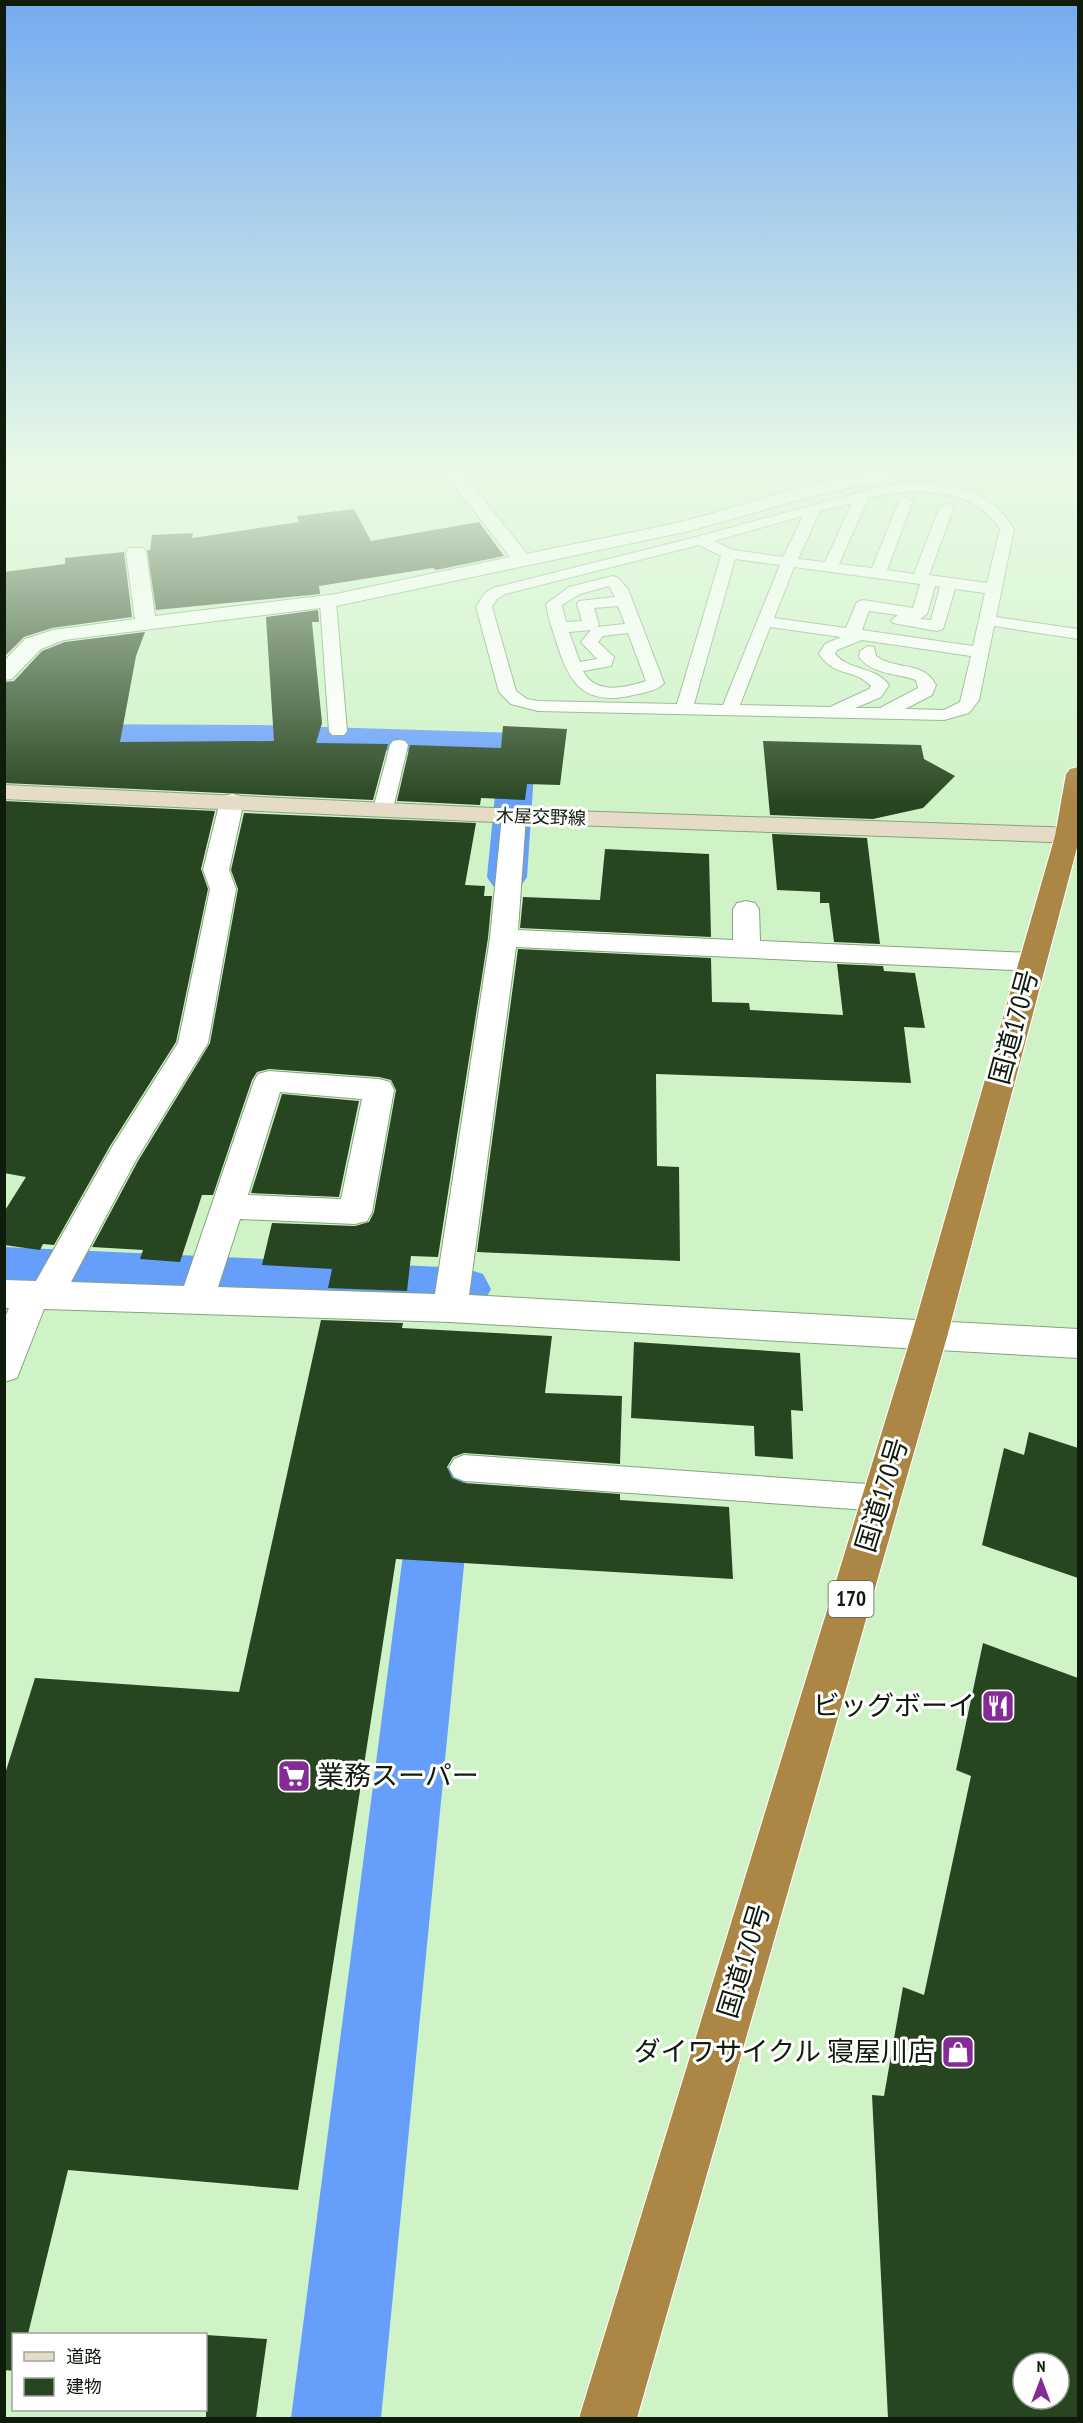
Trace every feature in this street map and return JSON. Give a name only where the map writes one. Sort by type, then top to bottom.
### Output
[{"type":"highway","name":"国道170号","points":[[608,2418],[929,1337],[1032,963],[1073,836],[1078,774]]},
{"type":"main road","name":"木屋交野線","points":[[4,792],[514,816],[1073,836]]},
{"type":"street","points":[[140,578],[146,624]]},
{"type":"street","points":[[4,674],[33,644],[60,634],[328,602],[439,578]]},
{"type":"street","points":[[4,1367],[41,1285],[193,1043],[223,889],[216,870],[232,801]]},
{"type":"street","points":[[450,1308],[504,938],[514,816]]},
{"type":"street","points":[[746,909],[747,949]]},
{"type":"street","points":[[504,938],[1032,963]]},
{"type":"street","points":[[202,1284],[268,1081],[379,1090],[355,1212],[228,1206]]},
{"type":"street","points":[[41,1285],[202,1284],[450,1308],[1078,1344]]},
{"type":"lane","points":[[544,578],[510,586],[491,596],[484,608],[508,692],[513,699],[523,704],[944,715],[957,713],[967,706],[970,700],[996,578]]},
{"type":"lane","points":[[610,578],[613,581],[620,589],[655,683],[630,692],[614,693],[585,684],[578,678],[554,604],[565,594],[585,585],[613,581]]},
{"type":"lane","points":[[684,709],[722,578]]},
{"type":"lane","points":[[729,711],[782,578]]},
{"type":"lane","points":[[912,578],[994,589]]},
{"type":"lane","points":[[870,637],[863,605],[919,614],[925,580]]},
{"type":"lane","points":[[883,714],[926,691],[927,684],[923,677],[910,672],[889,669],[876,664],[867,657],[870,637],[883,617],[937,626],[950,583]]},
{"type":"lane","points":[[560,627],[591,625],[585,604],[624,601]]},
{"type":"lane","points":[[328,602],[338,731]]},
{"type":"lane","points":[[987,620],[1078,634]]},
{"type":"lane","points":[[766,622],[981,652]]},
{"type":"lane","points":[[575,668],[604,662],[606,657],[589,642],[598,632],[634,628]]},
{"type":"lane","points":[[828,713],[875,693],[880,685],[866,672],[843,667],[831,661],[827,654],[831,647],[870,637]]},
{"type":"lane","points":[[383,809],[399,746]]},
{"type":"lane","points":[[464,1468],[881,1498]]},
{"type":"building","points":[[4,578],[127,578],[132,617],[52,628],[24,637],[4,657]]},
{"type":"building","points":[[151,578],[369,578],[319,586],[320,594],[156,610]]},
{"type":"building","points":[[318,610],[319,622],[312,622],[322,723],[316,743],[388,744],[373,800],[4,783],[4,682],[14,681],[42,651],[65,642],[145,632],[136,656],[120,742],[274,741],[266,617]]},
{"type":"building","points":[[503,726],[567,729],[560,785],[527,784],[525,800],[481,798],[480,805],[397,801],[410,745],[501,748]]},
{"type":"building","points":[[763,741],[921,745],[924,759],[955,776],[923,808],[873,819],[770,815]]},
{"type":"building","points":[[4,801],[215,811],[201,869],[208,889],[176,1042],[110,1146],[54,1245],[43,1244],[40,1250],[4,1245],[4,1212],[26,1177],[4,1173]]},
{"type":"building","points":[[244,813],[476,823],[465,885],[485,886],[484,896],[492,896],[488,938],[438,1257],[411,1256],[407,1291],[328,1288],[332,1269],[262,1265],[272,1223],[355,1226],[369,1222],[374,1212],[396,1090],[391,1080],[379,1077],[269,1069],[257,1072],[252,1080],[213,1195],[202,1195],[180,1262],[140,1259],[143,1250],[92,1247],[138,1161],[210,1043],[238,889],[231,870]]},
{"type":"building","points":[[772,834],[867,838],[880,944],[834,942],[829,903],[820,903],[820,892],[777,890]]},
{"type":"building","points":[[605,849],[709,854],[711,937],[520,928],[523,897],[600,900]]},
{"type":"building","points":[[518,949],[711,958],[712,1002],[749,1003],[750,1010],[843,1015],[837,964],[883,966],[884,971],[915,973],[925,1028],[904,1027],[911,1083],[656,1074],[657,1166],[679,1167],[680,1261],[477,1252]]},
{"type":"building","points":[[282,1094],[359,1101],[339,1197],[251,1193]]},
{"type":"building","points":[[321,1320],[403,1323],[402,1328],[552,1336],[545,1393],[622,1396],[620,1464],[464,1453],[453,1457],[447,1467],[452,1478],[464,1483],[620,1494],[620,1500],[729,1507],[733,1579],[396,1559],[298,2190],[68,2170],[28,2333],[12,2333],[12,2371],[4,2370],[4,1777],[35,1678],[239,1692]]},
{"type":"building","points":[[634,1342],[800,1353],[803,1411],[791,1410],[793,1459],[755,1456],[754,1426],[631,1418]]},
{"type":"building","points":[[1029,1432],[1078,1448],[1078,1578],[982,1545],[1004,1448],[1024,1455]]},
{"type":"building","points":[[983,1643],[1078,1678],[1078,2418],[888,2418],[872,2095],[884,2096],[903,1987],[924,1995],[971,1776],[956,1770]]},
{"type":"building","points":[[207,2335],[267,2339],[256,2418],[206,2418]]},
{"type":"waterway","points":[[50,735],[260,736],[518,744],[507,877]]},
{"type":"waterway","points":[[4,1268],[464,1289]]},
{"type":"waterway","points":[[336,2418],[441,1493]]},
{"type":"place","name":"ビッグボーイ","points":[[998,1706]]},
{"type":"place","name":"業務スーパー","points":[[294,1776]]},
{"type":"place","name":"ダイワサイクル 寝屋川店","points":[[958,2052]]}]
